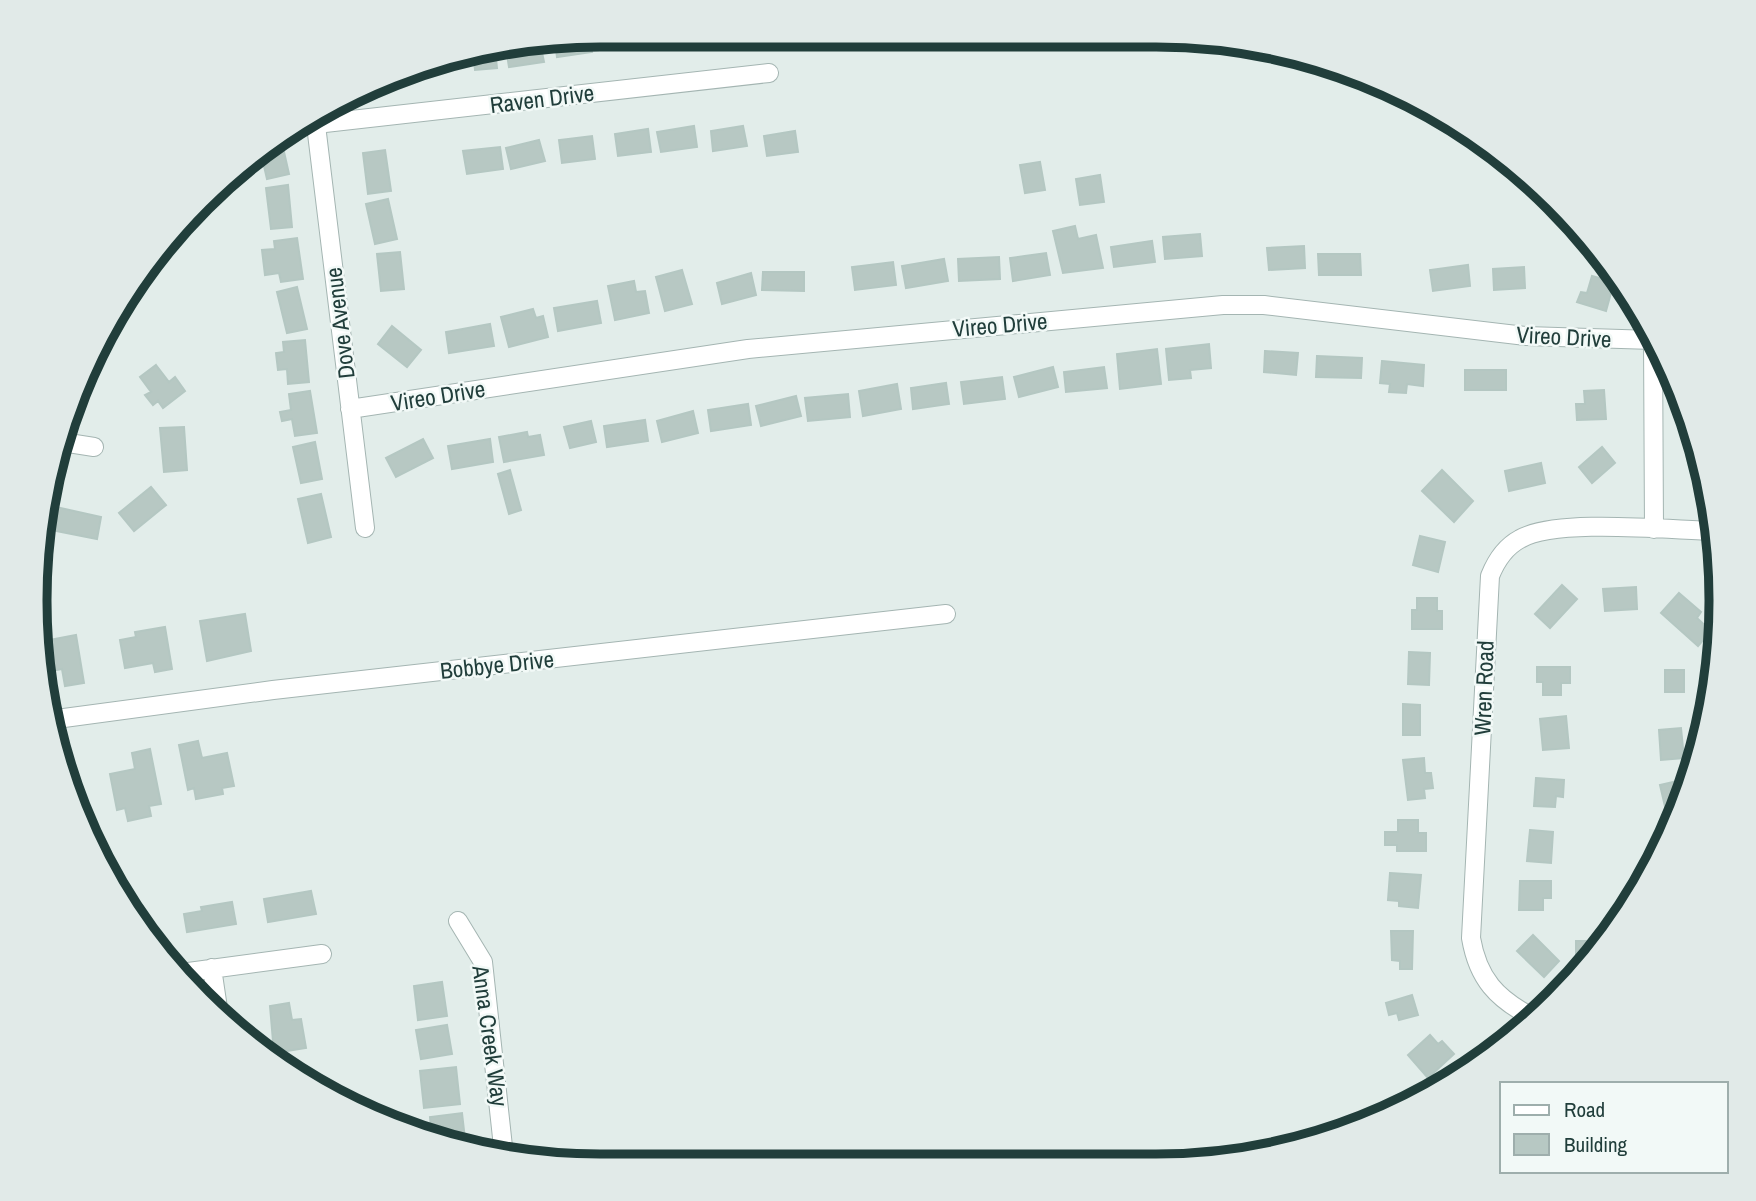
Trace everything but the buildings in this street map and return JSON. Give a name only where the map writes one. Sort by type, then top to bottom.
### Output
[{"type":"street","name":"Raven Drive","points":[[329,119],[769,73]]},
{"type":"street","name":"Dove Avenue","points":[[316,126],[365,528]]},
{"type":"street","name":"Vireo Drive","points":[[350,409],[748,349],[1223,305],[1264,305],[1527,336],[1643,339]]},
{"type":"street","points":[[1653,358],[1654,529]]},
{"type":"street","points":[[70,443],[94,447]]},
{"type":"street","name":"Wren Road","points":[[1524,1013],[1506,1003],[1486,982],[1471,939],[1490,576],[1500,555],[1533,533],[1604,528],[1704,531]]},
{"type":"street","name":"Bobbye Drive","points":[[60,718],[273,690],[946,614]]},
{"type":"street","name":"Anna Creek Way","points":[[458,921],[483,962],[503,1145]]},
{"type":"street","points":[[191,971],[322,954]]},
{"type":"street","points":[[212,968],[217,999]]}]
